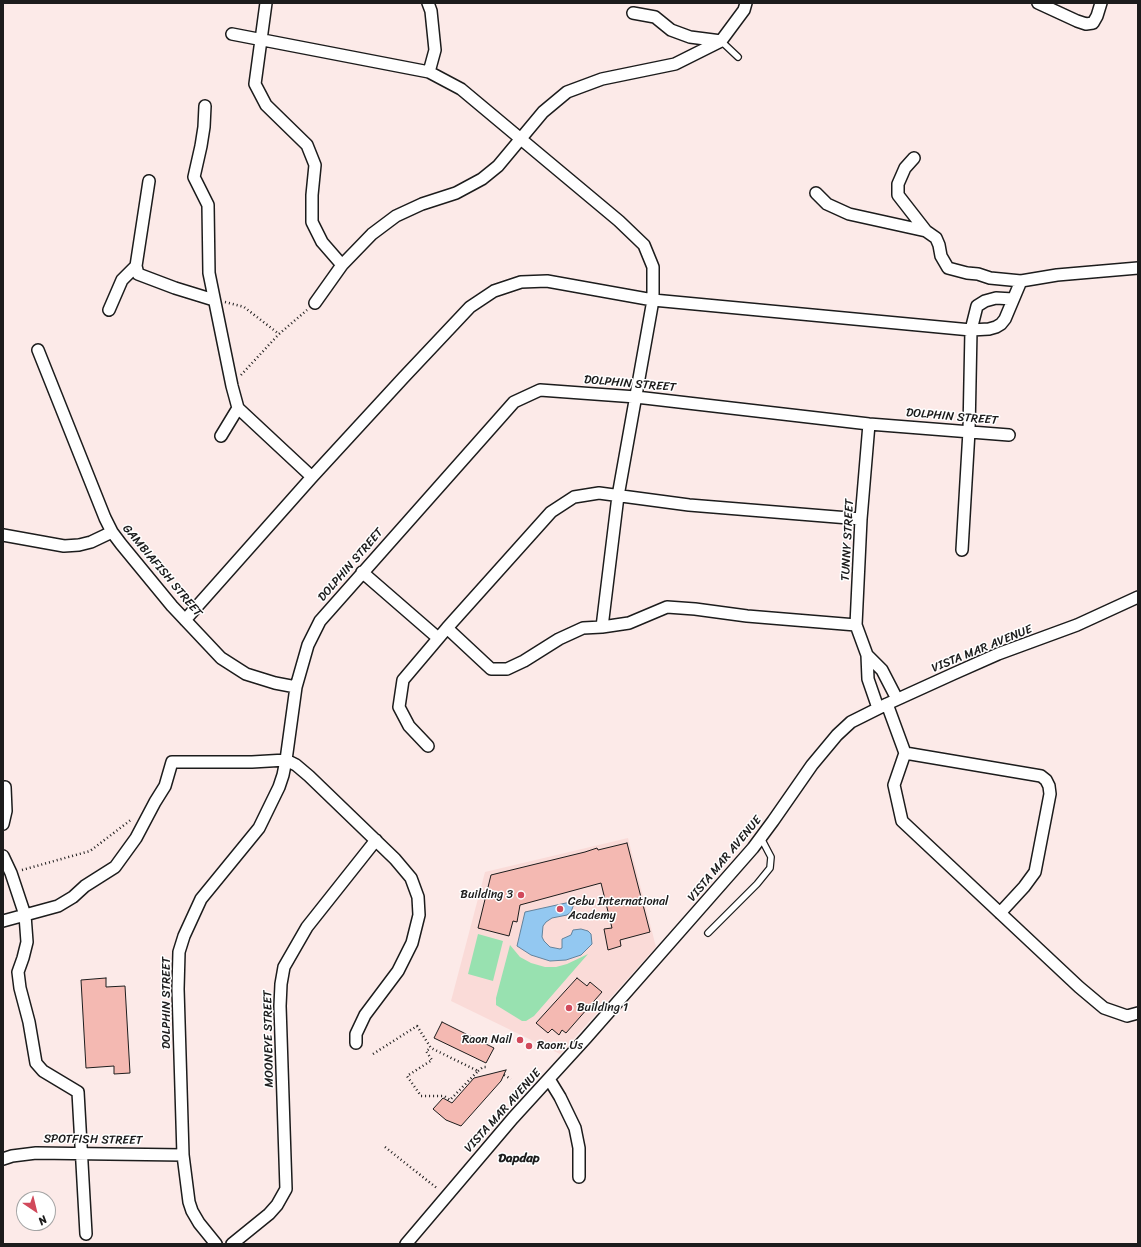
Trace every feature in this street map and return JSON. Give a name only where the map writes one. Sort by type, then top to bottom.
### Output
[{"type":"street","points":[[266,3],[255,84],[266,105],[307,145],[315,164],[312,196],[312,222],[322,242],[342,265]]},
{"type":"street","points":[[428,3],[431,11],[435,50],[429,72]]},
{"type":"street","points":[[315,303],[342,265],[372,234],[396,216],[422,204],[456,193],[482,179],[498,166],[543,112],[567,92],[602,79],[675,64],[721,41],[744,10],[746,3]]},
{"type":"street","points":[[1038,3],[1086,24],[1093,23],[1101,3]]},
{"type":"street","points":[[633,13],[655,17],[671,30],[690,37],[721,41]]},
{"type":"street","points":[[232,34],[429,72],[461,89],[619,221],[644,245],[653,267],[653,300],[618,496],[602,627]]},
{"type":"street","points":[[205,106],[204,127],[194,177],[208,205],[209,273],[232,386],[238,408],[312,477]]},
{"type":"street","points":[[914,158],[905,168],[898,184],[898,195],[926,231],[936,238],[941,256],[948,268],[990,278],[1021,281],[1057,275],[1138,268]]},
{"type":"street","points":[[149,181],[136,266],[138,274],[175,288],[214,300]]},
{"type":"street","points":[[816,193],[827,204],[849,214],[926,231]]},
{"type":"street","points":[[109,310],[122,280],[136,266]]},
{"type":"street","points":[[185,620],[312,477],[404,377],[470,307],[494,290],[521,282],[547,281],[653,300],[971,330],[990,329],[1000,324],[1004,319],[1021,281]]},
{"type":"street","points":[[962,550],[970,432],[971,330],[977,306],[985,301],[996,298],[1013,298]]},
{"type":"street","name":"GAMBIAFISH STREET","points":[[38,350],[112,532],[167,600],[221,658],[232,667],[246,674],[275,683],[296,687]]},
{"type":"street","name":"DOLPHIN STREET","points":[[216,1244],[199,1222],[192,1211],[189,1202],[183,1154],[178,989],[179,952],[192,917],[201,899],[223,871],[250,841],[266,815],[283,775],[296,687],[303,659],[314,632],[328,611],[514,402],[540,390],[636,397],[869,424],[1009,435]]},
{"type":"street","points":[[221,436],[238,408]]},
{"type":"street","name":"TUNNY STREET","points":[[869,424],[861,519],[856,625],[867,655],[868,679],[887,704]]},
{"type":"street","points":[[428,746],[409,726],[399,706],[403,680],[438,638],[551,512],[574,497],[599,493],[689,505],[861,519]]},
{"type":"street","points":[[3,535],[64,546],[79,546],[112,532]]},
{"type":"street","points":[[362,572],[438,638]]},
{"type":"street","name":"VISTA MAR AVENUE","points":[[406,1244],[513,1118],[761,838],[802,778],[838,735],[851,722],[887,704],[998,654],[1077,625],[1138,596]]},
{"type":"street","points":[[447,628],[491,669],[507,669],[524,661],[559,639],[582,628],[629,623],[667,607],[747,616],[856,625]]},
{"type":"street","name":"TUNNY STREET","points":[[867,655],[882,670],[887,704]]},
{"type":"street","points":[[887,704],[905,752],[894,785],[902,821],[1079,987],[1104,1008],[1127,1016],[1138,1013]]},
{"type":"street","points":[[905,752],[1041,776],[1046,780],[1049,786],[1050,794],[1035,872],[1024,887],[1000,913]]},
{"type":"street","points":[[3,921],[24,914],[58,906],[73,898],[85,886],[115,866],[136,838],[165,786],[172,762],[252,762],[286,760],[296,764],[305,772],[395,859],[411,878],[418,897],[419,915],[412,943],[398,970],[365,1015],[356,1034],[356,1044]]},
{"type":"street","points":[[3,824],[6,811],[5,787]]},
{"type":"street","name":"MOONEYE STREET","points":[[232,1244],[269,1214],[277,1205],[286,1190],[280,1006],[281,984],[284,967],[308,927],[376,840]]},
{"type":"street","points":[[3,856],[11,873],[24,914],[27,942],[18,972],[36,1063],[43,1071],[78,1092],[86,1234]]},
{"type":"street","points":[[549,1079],[560,1097],[575,1128],[579,1148],[579,1177]]},
{"type":"street","name":"SPOTFISH STREET","points":[[3,1159],[12,1156],[36,1153],[183,1154]]},
{"type":"lane","points":[[721,41],[738,57]]},
{"type":"lane","points":[[708,933],[757,884],[770,868],[772,861],[771,857],[761,838]]},
{"type":"path","points":[[214,300],[244,307],[279,334]]},
{"type":"path","points":[[232,386],[279,334],[315,303]]},
{"type":"path","points":[[11,873],[90,851],[137,815]]},
{"type":"path","points":[[374,1054],[416,1026],[431,1048],[478,1071]]},
{"type":"path","points":[[431,1048],[426,1051],[432,1060],[407,1076],[421,1096],[444,1096],[450,1100],[478,1071],[483,1067],[487,1067]]},
{"type":"path","points":[[504,1075],[511,1079]]},
{"type":"path","points":[[385,1147],[447,1195]]},
{"type":"shaded area","name":"Cebu International Academy","points":[[628,838],[656,947],[560,1054],[451,1001],[485,872]]},
{"type":"green space","points":[[478,934],[503,941],[493,981],[468,974]]},
{"type":"green space","points":[[510,945],[520,957],[531,963],[545,967],[556,967],[567,964],[588,954],[534,1016],[526,1021],[522,1021],[496,1005],[496,998]]},
{"type":"water","points":[[575,901],[571,912],[567,915],[552,918],[546,922],[543,926],[542,937],[550,947],[560,949],[562,948],[562,939],[571,935],[573,930],[581,929],[588,931],[591,934],[592,944],[581,955],[566,960],[550,961],[531,955],[517,946],[525,912]]},
{"type":"building","points":[[627,843],[650,932],[620,940],[621,946],[608,950],[604,929],[612,928],[601,883],[520,905],[517,922],[513,921],[509,936],[478,928],[491,875],[597,848],[598,850]]},
{"type":"building","points":[[106,978],[106,987],[125,986],[130,1073],[114,1074],[114,1066],[86,1068],[81,980]]},
{"type":"building","name":"Building 1","points":[[577,978],[587,986],[590,982],[602,992],[566,1033],[562,1030],[559,1035],[552,1029],[548,1033],[536,1023]]},
{"type":"building","points":[[442,1022],[494,1048],[486,1063],[434,1038]]},
{"type":"building","points":[[506,1070],[501,1081],[461,1126],[446,1120],[433,1109],[443,1098],[452,1103],[474,1078]]},
{"type":"place","name":"Building 3","points":[[521,895]]},
{"type":"place","name":"Cebu International Academy","points":[[560,909]]},
{"type":"place","name":"Building 1","points":[[569,1008]]},
{"type":"place","name":"Raon Nail","points":[[520,1040]]},
{"type":"place","name":"Raon: Us","points":[[529,1046]]},
{"type":"district","name":"Dapdap","points":[[519,1159]]}]
